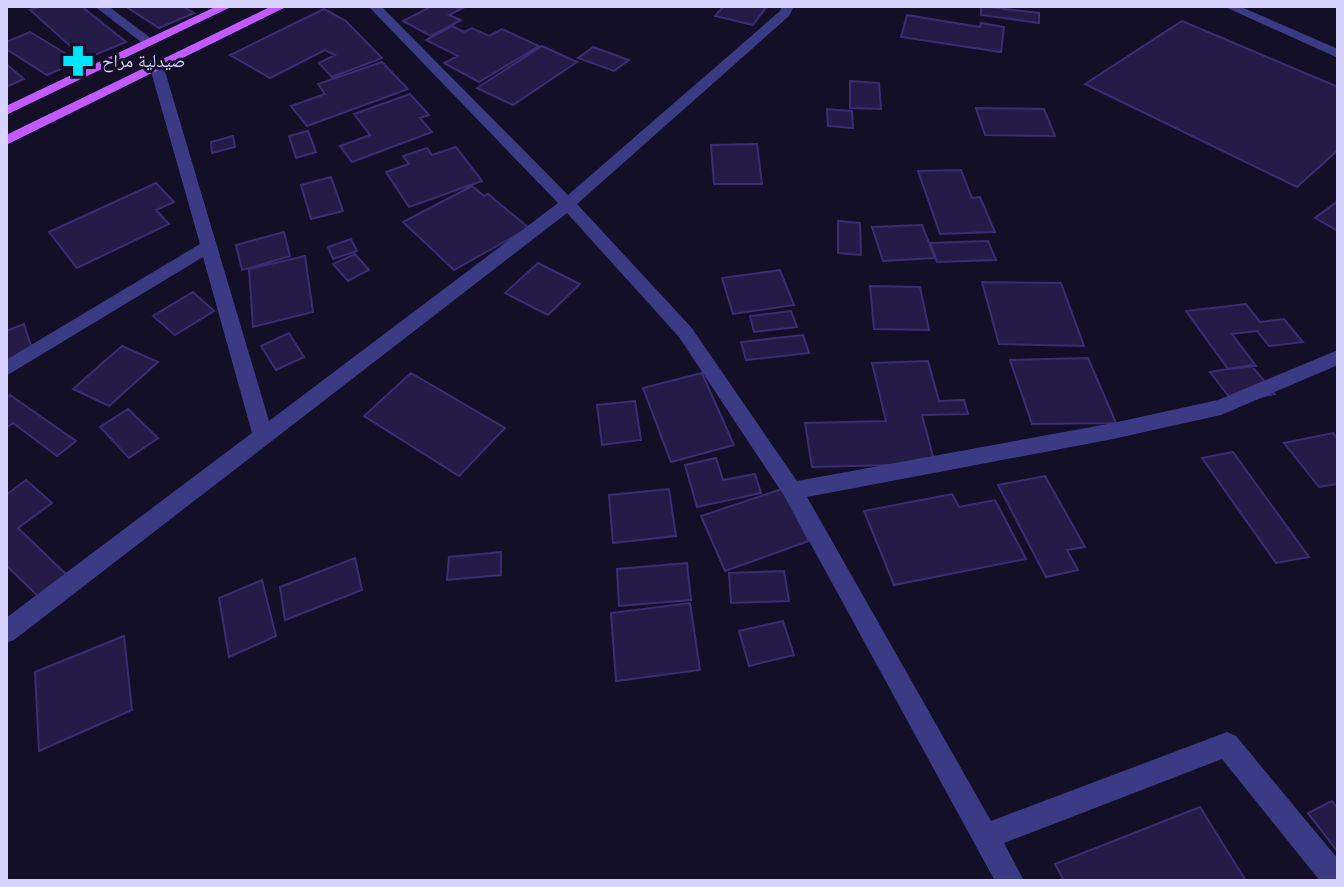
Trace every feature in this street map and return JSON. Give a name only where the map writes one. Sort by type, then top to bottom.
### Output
[{"type":"main road","points":[[6,111],[227,6]]},
{"type":"main road","points":[[6,141],[282,6]]},
{"type":"street","points":[[100,6],[150,42]]},
{"type":"street","points":[[374,6],[568,204],[685,332],[792,491],[988,836],[1010,881]]},
{"type":"street","points":[[6,632],[568,204],[785,13],[788,6]]},
{"type":"street","points":[[1229,6],[1338,54]]},
{"type":"street","points":[[157,68],[263,435]]},
{"type":"street","points":[[6,369],[207,247]]},
{"type":"street","points":[[792,491],[1113,431],[1221,407],[1338,357]]},
{"type":"street","points":[[988,836],[1227,745],[1338,881]]},
{"type":"building","points":[[42,6],[81,6],[126,42],[85,59],[30,10]]},
{"type":"building","points":[[125,6],[182,6],[194,13],[159,28]]},
{"type":"building","points":[[432,6],[463,8],[449,15],[461,20],[431,36],[403,21]]},
{"type":"building","points":[[724,6],[767,6],[753,25],[715,16]]},
{"type":"building","points":[[981,6],[1039,13],[1039,23],[981,15]]},
{"type":"building","points":[[324,9],[346,21],[382,58],[332,77],[319,63],[335,55],[325,50],[270,78],[230,55]]},
{"type":"building","points":[[907,15],[980,27],[981,23],[1004,27],[1001,52],[901,37]]},
{"type":"building","points":[[1182,21],[1338,87],[1338,150],[1297,187],[1085,84]]},
{"type":"building","points":[[452,26],[464,32],[472,28],[489,36],[502,29],[539,46],[479,82],[444,63],[458,56],[426,40]]},
{"type":"building","points":[[30,32],[78,61],[47,75],[6,49],[6,42]]},
{"type":"building","points":[[542,46],[577,62],[513,105],[477,88]]},
{"type":"building","points":[[593,47],[629,60],[614,71],[578,58]]},
{"type":"building","points":[[382,62],[408,89],[307,126],[291,106],[325,94],[318,84]]},
{"type":"building","points":[[6,64],[24,79],[6,87]]},
{"type":"building","points":[[850,81],[879,83],[881,109],[850,108]]},
{"type":"building","points":[[410,94],[429,115],[420,118],[432,132],[352,162],[340,146],[370,135],[354,114]]},
{"type":"building","points":[[976,108],[1044,109],[1055,136],[985,135]]},
{"type":"building","points":[[827,109],[852,111],[853,128],[828,126]]},
{"type":"building","points":[[308,131],[316,152],[296,158],[289,136]]},
{"type":"building","points":[[233,136],[235,147],[212,153],[211,142]]},
{"type":"building","points":[[757,144],[762,184],[714,184],[711,145]]},
{"type":"building","points":[[456,147],[482,181],[409,207],[386,172],[409,164],[403,156],[427,148],[432,155]]},
{"type":"building","points":[[961,170],[972,198],[980,197],[995,232],[940,234],[918,171]]},
{"type":"building","points":[[331,177],[343,211],[311,219],[301,185]]},
{"type":"building","points":[[156,183],[174,202],[156,210],[169,224],[77,268],[49,232]]},
{"type":"building","points":[[472,186],[484,196],[488,194],[529,228],[454,270],[403,222]]},
{"type":"building","points":[[1338,201],[1338,231],[1315,218]]},
{"type":"building","points":[[838,221],[860,223],[861,255],[838,253]]},
{"type":"building","points":[[922,225],[935,258],[883,261],[872,227]]},
{"type":"building","points":[[284,232],[290,256],[242,270],[236,245]]},
{"type":"building","points":[[351,239],[357,251],[333,259],[328,247]]},
{"type":"building","points":[[988,241],[996,260],[937,262],[930,243]]},
{"type":"building","points":[[355,254],[369,270],[348,281],[333,264]]},
{"type":"building","points":[[305,256],[313,312],[253,327],[249,269]]},
{"type":"building","points":[[538,263],[580,284],[548,315],[505,293]]},
{"type":"building","points":[[780,270],[794,305],[733,314],[722,278]]},
{"type":"building","points":[[982,282],[1061,283],[1084,346],[999,344]]},
{"type":"building","points":[[870,286],[920,287],[929,330],[874,329]]},
{"type":"building","points":[[193,292],[214,311],[175,335],[153,316]]},
{"type":"building","points":[[1246,304],[1260,322],[1284,319],[1303,342],[1269,346],[1257,331],[1232,334],[1256,366],[1228,369],[1186,311]]},
{"type":"building","points":[[791,311],[797,327],[754,332],[750,316]]},
{"type":"building","points":[[24,324],[33,352],[6,364],[6,331]]},
{"type":"building","points":[[289,333],[304,357],[276,370],[261,346]]},
{"type":"building","points":[[803,335],[809,353],[746,360],[741,342]]},
{"type":"building","points":[[122,346],[158,362],[109,406],[73,389]]},
{"type":"building","points":[[1088,358],[1116,423],[1032,424],[1010,360]]},
{"type":"building","points":[[928,361],[939,401],[964,400],[968,414],[922,415],[935,464],[812,467],[805,423],[886,421],[872,363]]},
{"type":"building","points":[[1251,365],[1275,394],[1233,402],[1210,372]]},
{"type":"building","points":[[411,373],[505,428],[459,476],[364,416]]},
{"type":"building","points":[[702,373],[734,445],[671,462],[643,388]]},
{"type":"building","points":[[10,395],[76,441],[57,456],[13,423],[6,428],[6,398]]},
{"type":"building","points":[[635,401],[641,440],[602,445],[597,405]]},
{"type":"building","points":[[128,409],[158,438],[129,458],[100,427]]},
{"type":"building","points":[[1333,433],[1338,439],[1338,484],[1319,487],[1284,443]]},
{"type":"building","points":[[1233,452],[1309,557],[1276,563],[1202,458]]},
{"type":"building","points":[[716,458],[723,480],[755,474],[761,493],[697,507],[685,465]]},
{"type":"building","points":[[1045,476],[1085,547],[1067,550],[1078,570],[1046,577],[998,485]]},
{"type":"building","points":[[26,480],[52,503],[18,528],[70,578],[42,600],[6,565],[6,495]]},
{"type":"building","points":[[669,489],[676,536],[613,543],[609,495]]},
{"type":"building","points":[[782,489],[809,541],[725,571],[701,516]]},
{"type":"building","points":[[952,494],[959,507],[995,500],[1026,559],[894,585],[864,511]]},
{"type":"building","points":[[501,552],[501,575],[447,580],[449,557]]},
{"type":"building","points":[[355,558],[362,590],[285,620],[280,587]]},
{"type":"building","points":[[687,563],[691,600],[619,606],[617,569]]},
{"type":"building","points":[[784,571],[789,601],[731,603],[729,573]]},
{"type":"building","points":[[262,580],[276,636],[229,657],[219,598]]},
{"type":"building","points":[[690,603],[700,670],[616,681],[611,613]]},
{"type":"building","points":[[783,621],[794,655],[749,666],[739,631]]},
{"type":"building","points":[[124,636],[132,710],[39,751],[35,672]]},
{"type":"building","points":[[1332,801],[1338,809],[1338,852],[1308,813]]},
{"type":"building","points":[[1200,807],[1246,881],[1064,881],[1055,864]]},
{"type":"place","name":"صيدلية مراح","points":[[78,61]]}]
